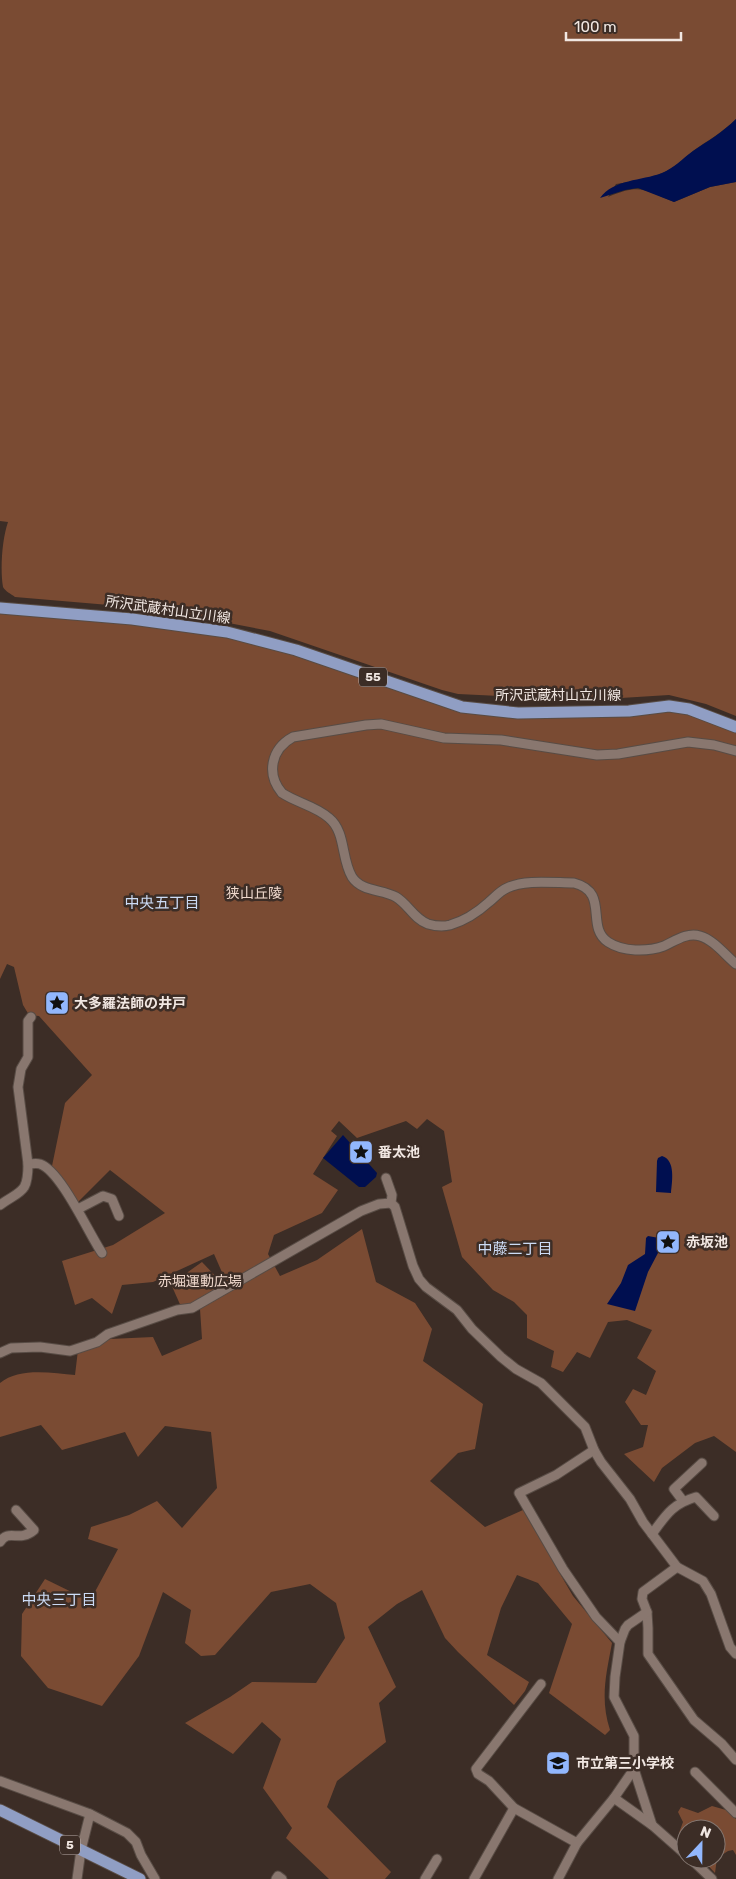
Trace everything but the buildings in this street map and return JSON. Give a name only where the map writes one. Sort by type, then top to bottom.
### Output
[{"type":"main road","name":"所沢武蔵村山立川線","points":[[0,608],[132,619],[227,632],[296,650],[462,707],[518,713],[629,710],[669,706],[689,709],[736,727]]},
{"type":"main road","name":"5","points":[[0,1810],[140,1879]]},
{"type":"street","points":[[736,752],[714,745],[688,742],[625,753],[598,755],[501,740],[444,738],[392,726],[366,725],[292,737],[283,743],[276,752],[272,770],[282,793],[320,811],[334,823],[339,833],[348,868],[357,882],[370,890],[394,896],[426,923],[439,926],[456,923],[484,906],[506,888],[517,884],[574,883],[581,885],[592,894],[598,928],[604,938],[610,943],[643,950],[662,946],[689,935],[697,935],[707,939],[736,964]]},
{"type":"street","points":[[0,1205],[22,1192],[28,1174],[18,1087],[21,1069],[28,1057],[28,1021],[31,1017]]},
{"type":"street","points":[[28,1164],[39,1164],[50,1172],[78,1209],[87,1224],[92,1238],[102,1253]]},
{"type":"street","points":[[386,1178],[392,1195],[391,1203]]},
{"type":"street","points":[[78,1209],[103,1196],[112,1199],[119,1216]]},
{"type":"street","points":[[0,1353],[12,1348],[40,1347],[70,1351],[96,1342],[108,1334],[177,1310],[192,1308],[361,1211],[384,1202],[391,1203],[395,1207],[412,1266],[418,1278],[426,1287],[448,1302],[472,1329],[509,1364],[541,1384],[585,1427],[594,1450],[630,1498],[643,1522],[677,1568],[703,1581],[710,1594],[730,1647],[736,1654]]},
{"type":"street","points":[[594,1450],[556,1475],[519,1494],[569,1577],[596,1617],[620,1642]]},
{"type":"street","points":[[683,1500],[674,1489],[702,1463]]},
{"type":"street","points":[[652,1534],[670,1509],[683,1500],[696,1497],[714,1516]]},
{"type":"street","points":[[0,1542],[8,1535],[20,1537],[29,1535],[34,1530],[16,1510]]},
{"type":"street","points":[[677,1568],[643,1592],[642,1598],[647,1612],[648,1654],[694,1720],[722,1744],[736,1760]]},
{"type":"street","points":[[647,1612],[628,1626],[620,1642],[614,1697],[634,1736],[634,1769],[652,1825]]},
{"type":"street","points":[[541,1684],[476,1769],[478,1774],[489,1781],[514,1808],[577,1843]]},
{"type":"street","points":[[558,1879],[577,1843],[614,1798],[634,1769]]},
{"type":"street","points":[[695,1772],[736,1813]]},
{"type":"street","points":[[0,1781],[90,1814],[127,1833],[136,1842],[155,1879]]},
{"type":"street","points":[[614,1798],[652,1825],[676,1846]]},
{"type":"street","points":[[474,1879],[514,1808]]},
{"type":"street","points":[[77,1879],[81,1850],[90,1814]]},
{"type":"street","points":[[425,1879],[437,1859]]},
{"type":"street","points":[[702,1869],[712,1879]]},
{"type":"street","points":[[276,1879],[278,1876],[282,1879]]},
{"type":"green space","points":[[0,0],[736,0],[736,119],[678,164],[648,178],[616,184],[608,197],[635,189],[649,191],[674,202],[710,187],[736,182],[736,716],[706,704],[669,695],[589,700],[458,694],[270,631],[156,609],[15,597],[5,590],[2,580],[2,563],[4,537],[8,522],[0,521]]},
{"type":"green space","name":"狭山丘陵","points":[[0,608],[227,632],[462,707],[518,713],[669,706],[736,727],[736,1452],[714,1436],[695,1443],[662,1468],[654,1482],[624,1454],[643,1447],[648,1425],[641,1425],[625,1402],[633,1389],[646,1395],[656,1371],[637,1358],[652,1330],[627,1320],[608,1322],[590,1358],[577,1352],[563,1372],[551,1367],[554,1351],[527,1338],[527,1315],[514,1302],[493,1290],[462,1257],[442,1187],[452,1182],[444,1131],[427,1119],[417,1129],[406,1121],[357,1138],[339,1121],[331,1131],[337,1136],[313,1174],[338,1190],[322,1213],[274,1235],[268,1254],[280,1276],[317,1260],[362,1229],[376,1282],[415,1303],[432,1329],[423,1361],[483,1404],[475,1449],[458,1453],[430,1481],[485,1527],[523,1510],[573,1596],[612,1643],[606,1676],[605,1697],[605,1708],[610,1730],[605,1735],[549,1693],[572,1624],[538,1583],[517,1575],[501,1608],[487,1655],[529,1682],[525,1691],[514,1705],[445,1638],[422,1590],[397,1604],[368,1627],[396,1687],[379,1703],[386,1742],[337,1781],[327,1807],[391,1872],[385,1879],[329,1879],[286,1838],[292,1828],[263,1788],[281,1739],[262,1722],[233,1754],[185,1723],[252,1682],[316,1683],[345,1638],[336,1603],[310,1584],[271,1592],[215,1655],[201,1656],[185,1643],[191,1610],[163,1592],[139,1656],[102,1706],[48,1688],[21,1656],[22,1614],[45,1579],[90,1601],[118,1549],[88,1539],[91,1527],[129,1515],[157,1501],[182,1528],[217,1488],[211,1432],[165,1426],[138,1457],[125,1432],[62,1450],[41,1425],[0,1437],[0,1383],[8,1378],[26,1373],[46,1372],[75,1375],[78,1350],[110,1339],[153,1337],[162,1356],[202,1339],[200,1309],[228,1286],[214,1254],[153,1282],[122,1285],[112,1314],[92,1298],[75,1305],[62,1261],[113,1245],[165,1213],[110,1170],[77,1203],[52,1166],[65,1103],[92,1075],[39,1016],[29,1015],[23,1005],[14,967],[7,964],[0,979]]},
{"type":"green space","name":"赤堀運動広場","points":[[202,1262],[223,1284],[182,1309],[171,1284]]},
{"type":"green space","points":[[712,1806],[726,1810],[736,1819],[736,1855],[733,1850],[726,1852],[726,1819],[682,1819],[678,1812],[681,1807],[698,1813]]},
{"type":"shaded area","points":[[736,119],[736,182],[710,187],[674,202],[638,188],[600,198],[613,187],[620,184],[654,176],[666,171]]},
{"type":"shaded area","name":"番太池","points":[[343,1135],[377,1173],[376,1177],[365,1187],[359,1187],[323,1158]]},
{"type":"shaded area","points":[[662,1156],[666,1158],[671,1167],[671,1193],[656,1192],[657,1161]]},
{"type":"shaded area","name":"赤坂池","points":[[648,1236],[659,1238],[658,1253],[648,1272],[635,1311],[607,1304],[621,1283],[628,1265],[645,1254],[646,1238]]},
{"type":"place","name":"大多羅法師の井戸","points":[[57,1003]]},
{"type":"place","name":"番太池","points":[[361,1152]]},
{"type":"place","name":"赤坂池","points":[[668,1242]]},
{"type":"place","name":"市立第三小学校","points":[[558,1763]]},
{"type":"district","name":"中央五丁目","points":[[162,903]]},
{"type":"district","name":"中藤二丁目","points":[[515,1249]]},
{"type":"district","name":"中央三丁目","points":[[59,1600]]}]
